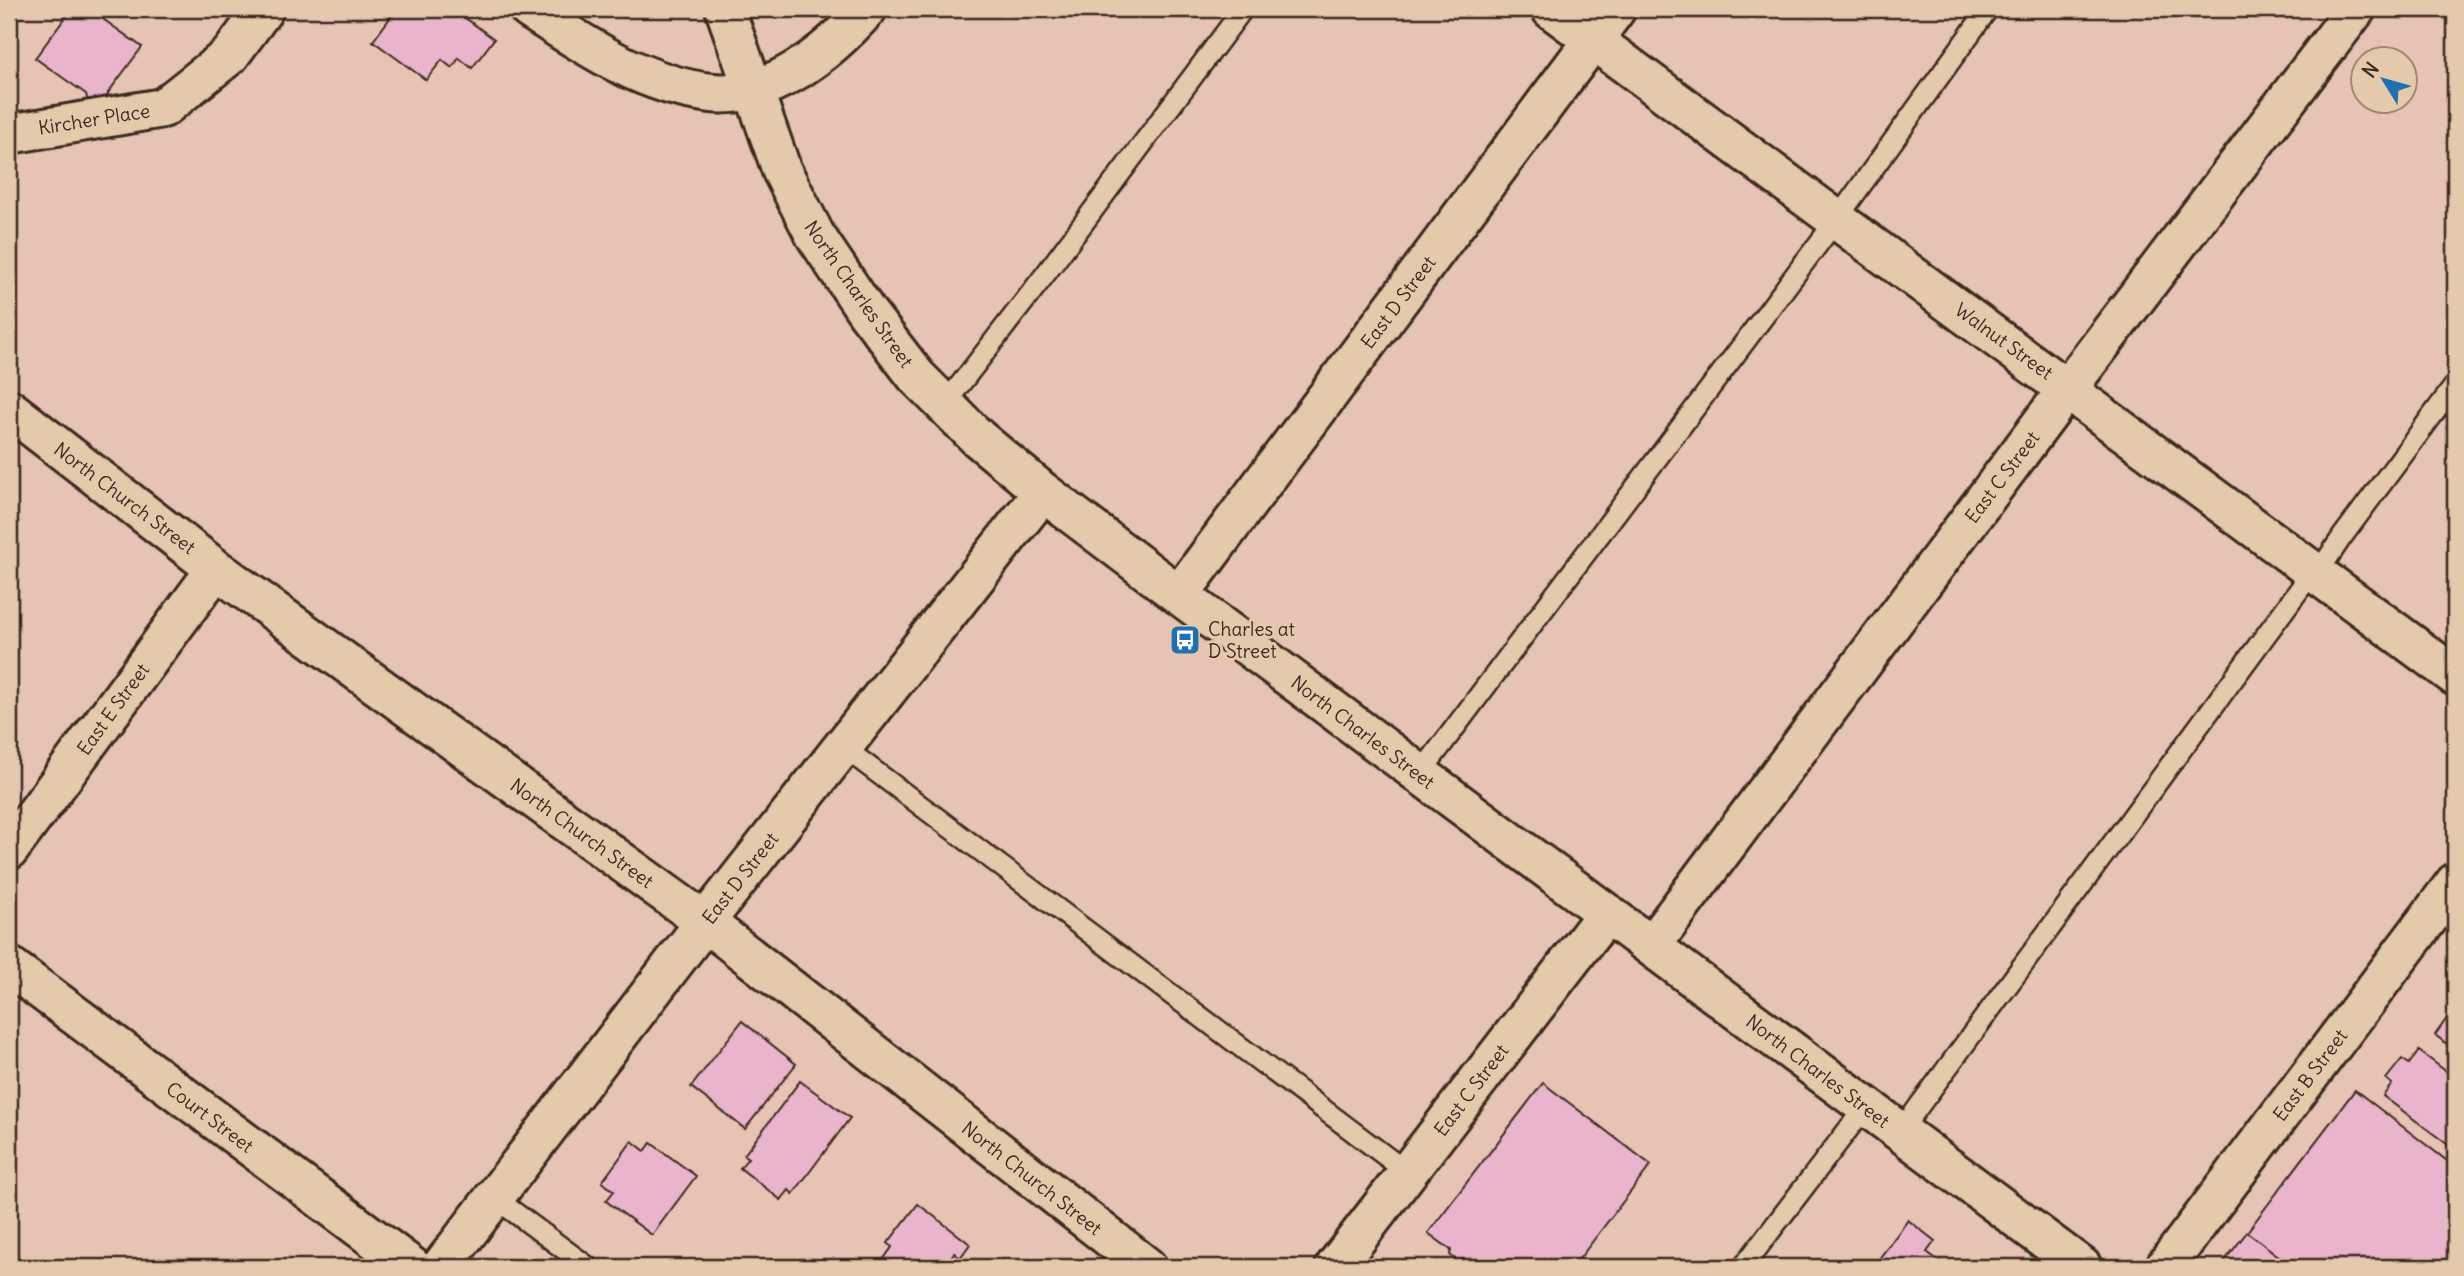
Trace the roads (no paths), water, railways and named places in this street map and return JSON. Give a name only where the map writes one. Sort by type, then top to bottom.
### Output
[{"type":"street","name":"Kircher Place","points":[[9,134],[163,108],[230,55],[264,9]]},
{"type":"street","points":[[529,9],[593,50],[654,80],[713,93],[752,90],[802,69],[848,30],[866,9]]},
{"type":"street","name":"North Charles Street","points":[[725,9],[782,171],[814,235],[874,322],[916,376],[978,438],[1043,492],[1179,596],[2082,1267]]},
{"type":"street","name":"Walnut Street","points":[[1551,9],[2455,676]]},
{"type":"street","name":"East D Street","points":[[1179,596],[1616,9]]},
{"type":"street","name":"East C Street","points":[[1651,946],[2068,388],[2357,9]]},
{"type":"street","name":"North Church Street","points":[[9,409],[216,569],[705,922],[1147,1267]]},
{"type":"street","name":"East D Street","points":[[441,1267],[705,922],[1043,492]]},
{"type":"street","name":"East E Street","points":[[9,850],[216,569]]},
{"type":"street","name":"East B Street","points":[[2165,1267],[2455,883]]},
{"type":"street","name":"East C Street","points":[[1335,1267],[1607,913]]},
{"type":"street","name":"Court Street","points":[[9,966],[412,1267]]},
{"type":"lane","points":[[945,404],[1045,276],[1242,9]]},
{"type":"lane","points":[[1420,774],[1837,219],[1988,9]]},
{"type":"lane","points":[[1900,1132],[2455,384]]},
{"type":"lane","points":[[843,747],[1408,1173]]},
{"type":"lane","points":[[1743,1267],[1866,1106]]},
{"type":"lane","points":[[495,1198],[588,1267]]},
{"type":"place","name":"Charles at D Street","points":[[1185,640]]}]
